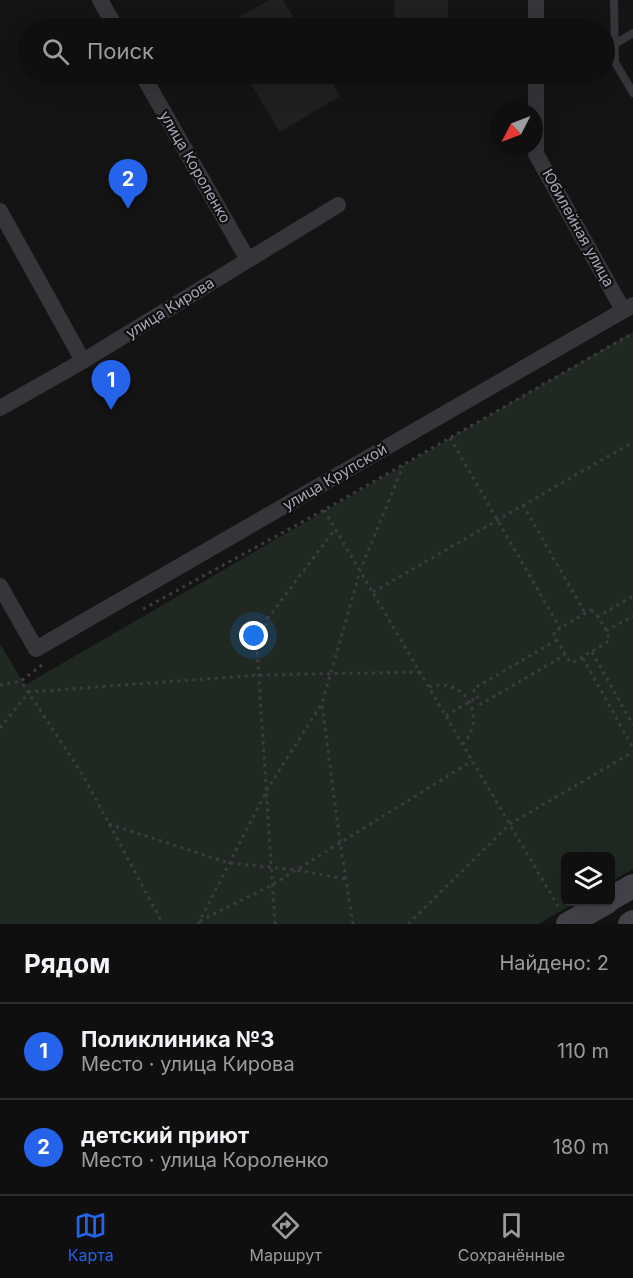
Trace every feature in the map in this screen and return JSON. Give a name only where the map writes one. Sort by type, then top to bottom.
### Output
[{"type":"main road","points":[[615,896],[633,886]]},
{"type":"main road","points":[[565,918],[594,906]]},
{"type":"street","points":[[100,0],[110,18]]},
{"type":"street","points":[[536,0],[536,18]]},
{"type":"street","name":"улица Короленко","points":[[148,84],[248,260]]},
{"type":"street","name":"Юбилейная улица","points":[[536,84],[536,154],[628,308]]},
{"type":"street","name":"улица Кирова","points":[[0,408],[84,360],[338,205]]},
{"type":"street","points":[[0,211],[84,360]]},
{"type":"street","name":"улица Крупской","points":[[36,649],[628,308]]},
{"type":"street","points":[[0,586],[36,649]]},
{"type":"lane","points":[[614,0],[614,18]]},
{"type":"lane","points":[[633,33],[615,44],[615,62],[633,93]]},
{"type":"path","points":[[138,611],[324,510],[633,333]]},
{"type":"path","points":[[450,438],[560,628]]},
{"type":"path","points":[[373,592],[633,442]]},
{"type":"path","points":[[199,922],[266,793],[322,704],[360,571],[404,464]]},
{"type":"path","points":[[523,505],[585,613]]},
{"type":"path","points":[[324,510],[565,918]]},
{"type":"path","points":[[275,924],[257,649],[267,618],[335,529]]},
{"type":"path","points":[[597,617],[633,596]]},
{"type":"path","points":[[593,610],[606,631],[609,641],[572,663],[554,633],[585,613],[593,610]]},
{"type":"path","points":[[606,631],[633,616]]},
{"type":"path","points":[[557,640],[473,689],[481,704],[566,655]]},
{"type":"path","points":[[0,685],[21,681],[45,662],[36,649]]},
{"type":"path","points":[[592,652],[633,725]]},
{"type":"path","points":[[408,924],[510,824],[633,750],[582,657]]},
{"type":"path","points":[[0,728],[28,692],[259,675],[420,672]]},
{"type":"path","points":[[21,681],[84,777],[163,924]]},
{"type":"path","points":[[429,687],[444,685],[454,688],[463,693],[469,702],[474,722],[472,732],[463,744]]},
{"type":"path","points":[[446,716],[477,697]]},
{"type":"path","points":[[322,704],[340,842],[354,924]]},
{"type":"path","points":[[199,922],[272,885],[473,761]]},
{"type":"path","points":[[109,824],[230,863],[296,870],[346,879]]},
{"type":"shaded area","points":[[269,0],[283,0],[294,18],[238,18]]},
{"type":"shaded area","points":[[394,0],[448,0],[448,18],[395,18]]},
{"type":"shaded area","points":[[251,84],[333,84],[340,96],[280,132]]},
{"type":"shaded area","points":[[633,332],[633,869],[615,880],[615,852],[561,852],[561,906],[570,906],[538,924],[0,924],[0,644],[25,685]]},
{"type":"place","name":"детский приют","points":[[128,209]]},
{"type":"place","name":"Поликлиника №3","points":[[111,410]]}]
